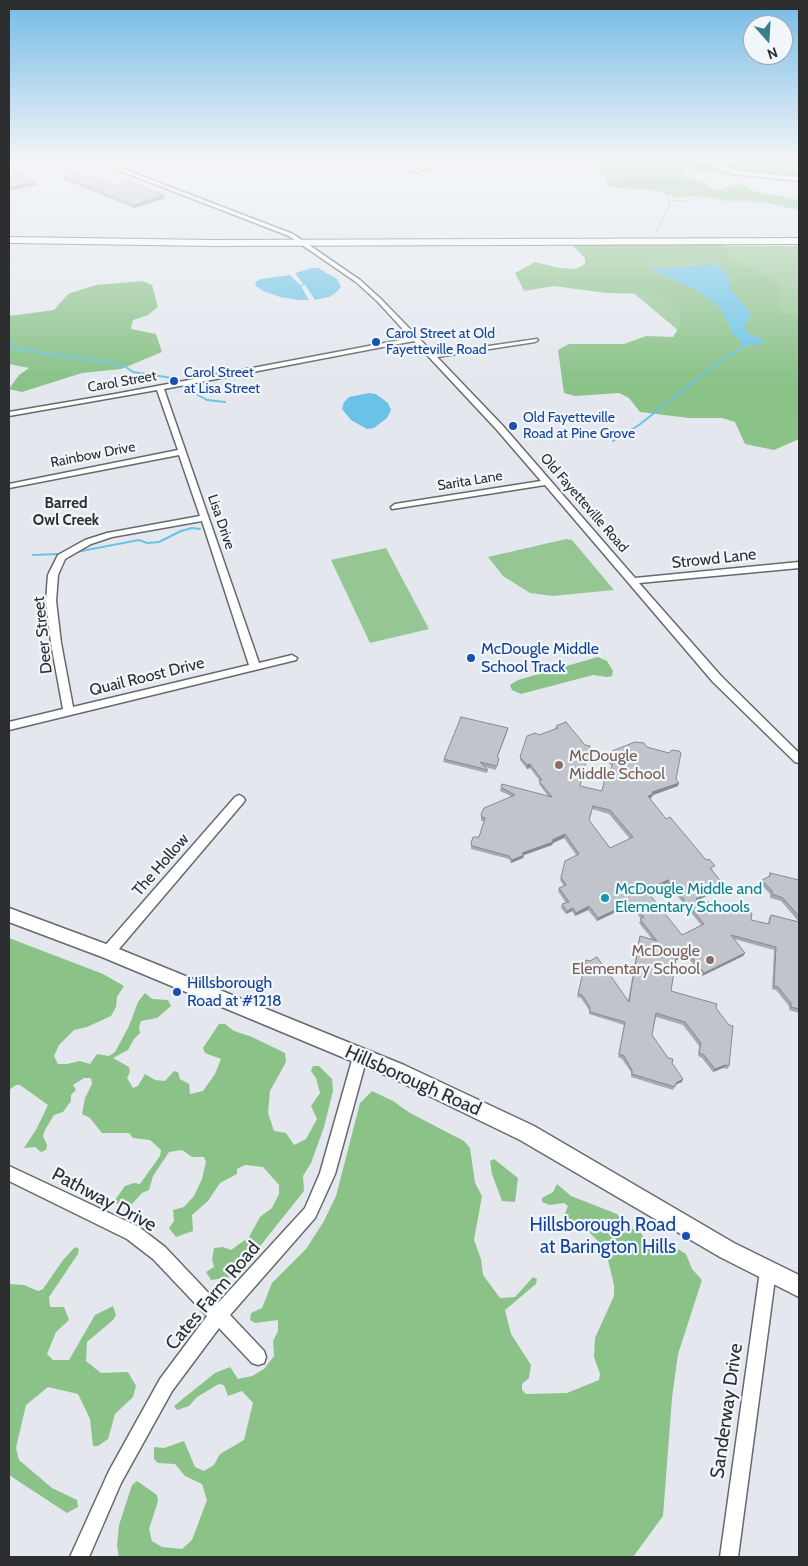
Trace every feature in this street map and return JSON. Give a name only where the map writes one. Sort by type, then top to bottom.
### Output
[{"type":"highway","points":[[267,239],[279,236],[279,234]]},
{"type":"highway","points":[[9,236],[267,239],[333,243],[658,241]]},
{"type":"highway","points":[[9,240],[799,241]]},
{"type":"highway","points":[[318,253],[322,246],[333,243]]},
{"type":"main road","name":"Hillsborough Road","points":[[9,915],[108,952],[397,1071],[527,1133],[713,1242],[799,1286]]},
{"type":"street","name":"Old Fayetteville Road","points":[[287,234],[302,241],[362,284],[416,339],[548,482],[717,679],[799,759]]},
{"type":"street","name":"Carol Street","points":[[9,414],[160,388],[416,339]]},
{"type":"street","points":[[432,356],[535,340]]},
{"type":"street","name":"Lisa Drive","points":[[160,388],[255,667]]},
{"type":"street","name":"Rainbow Drive","points":[[9,486],[182,452]]},
{"type":"street","name":"Sarita Lane","points":[[395,507],[548,482]]},
{"type":"street","name":"Deer Street","points":[[69,712],[56,643],[52,601],[53,575],[61,557],[88,542],[110,535],[205,518]]},
{"type":"street","name":"Strowd Lane","points":[[632,582],[799,565]]},
{"type":"street","name":"Quail Roost Drive","points":[[9,726],[292,658]]},
{"type":"street","name":"The Hollow","points":[[108,952],[239,800]]},
{"type":"street","name":"Cates Farm Road","points":[[79,1557],[115,1477],[166,1385],[204,1332],[310,1213],[328,1174],[360,1057]]},
{"type":"street","name":"Pathway Drive","points":[[9,1173],[133,1233],[159,1253],[258,1357]]},
{"type":"street","name":"Sanderway Drive","points":[[729,1557],[768,1271]]},
{"type":"green space","points":[[724,245],[728,248],[730,252],[726,253],[732,260],[746,267],[751,267],[757,273],[780,282],[779,300],[781,314],[799,315],[799,418],[796,425],[799,428],[799,439],[774,450],[745,444],[735,422],[722,418],[689,418],[640,412],[629,398],[619,393],[575,396],[564,393],[558,350],[569,344],[624,344],[646,336],[673,337],[680,326],[680,309],[657,294],[606,293],[554,286],[524,291],[515,273],[535,262],[559,268],[576,269],[585,264],[585,258],[573,246]],"holes":[[[709,257],[720,261],[720,267],[730,278],[728,290],[749,310],[745,323],[745,332],[763,338],[746,346],[733,334],[721,309],[697,290],[651,271],[646,265],[653,261]]]},
{"type":"green space","points":[[577,246],[799,246],[799,433],[667,321]]},
{"type":"green space","points":[[143,281],[152,285],[158,307],[148,315],[133,320],[131,329],[156,334],[162,352],[121,369],[82,373],[22,392],[9,389],[19,375],[29,368],[9,364],[9,316],[54,310],[68,294],[96,285]]},
{"type":"green space","points":[[566,539],[572,540],[614,590],[553,596],[530,593],[503,576],[488,557]]},
{"type":"green space","points":[[386,548],[429,629],[370,643],[331,560]]},
{"type":"green space","points":[[598,657],[607,661],[613,671],[612,676],[593,675],[521,694],[512,690],[510,685],[518,680]]},
{"type":"green space","points":[[9,938],[103,974],[124,986],[117,997],[116,1007],[111,1016],[87,1027],[74,1030],[59,1045],[54,1056],[58,1064],[80,1061],[90,1064],[97,1054],[109,1056],[115,1052],[129,1026],[138,1002],[145,993],[152,999],[168,1000],[171,1006],[157,1018],[141,1021],[140,1033],[128,1050],[113,1058],[129,1067],[130,1072],[127,1078],[133,1088],[138,1086],[145,1074],[155,1080],[165,1081],[174,1071],[178,1072],[180,1079],[189,1084],[190,1094],[203,1091],[215,1074],[221,1059],[205,1053],[203,1048],[219,1024],[225,1024],[234,1031],[252,1037],[285,1053],[286,1062],[270,1091],[268,1113],[274,1131],[286,1133],[294,1145],[306,1139],[317,1119],[311,1106],[320,1093],[316,1078],[311,1071],[313,1066],[319,1066],[332,1079],[333,1091],[324,1127],[311,1163],[303,1176],[304,1191],[253,1255],[243,1261],[231,1277],[211,1280],[206,1272],[214,1267],[212,1259],[214,1248],[223,1247],[231,1250],[249,1237],[260,1217],[272,1208],[279,1194],[279,1185],[263,1167],[245,1165],[237,1169],[237,1174],[220,1183],[208,1201],[192,1215],[193,1231],[176,1237],[169,1228],[174,1221],[173,1210],[184,1207],[194,1196],[202,1179],[206,1162],[204,1157],[192,1157],[182,1150],[169,1152],[153,1176],[149,1190],[142,1193],[132,1204],[116,1204],[115,1200],[125,1186],[134,1183],[140,1184],[160,1156],[161,1150],[150,1140],[133,1138],[129,1133],[102,1133],[90,1118],[82,1114],[85,1098],[92,1084],[91,1078],[84,1078],[73,1085],[76,1090],[71,1095],[71,1101],[63,1112],[54,1115],[43,1136],[47,1145],[46,1150],[41,1152],[35,1147],[24,1148],[37,1128],[48,1105],[20,1085],[16,1085],[9,1090]]},
{"type":"green space","points":[[372,1091],[464,1141],[470,1148],[475,1183],[482,1196],[474,1240],[481,1259],[483,1275],[500,1298],[515,1297],[533,1277],[537,1279],[536,1284],[505,1310],[511,1334],[531,1365],[529,1378],[522,1384],[522,1390],[526,1394],[567,1393],[599,1380],[600,1374],[594,1357],[595,1338],[614,1296],[614,1285],[605,1248],[585,1228],[566,1222],[563,1218],[568,1206],[564,1203],[550,1205],[542,1202],[542,1198],[553,1192],[557,1184],[571,1196],[617,1214],[628,1227],[641,1233],[649,1247],[659,1241],[673,1246],[686,1254],[692,1269],[702,1280],[678,1354],[672,1398],[663,1516],[633,1557],[119,1557],[117,1546],[119,1525],[132,1485],[137,1481],[157,1495],[158,1501],[149,1529],[152,1541],[162,1547],[182,1549],[192,1540],[207,1500],[202,1484],[185,1476],[175,1464],[158,1463],[154,1459],[154,1447],[164,1448],[184,1441],[195,1467],[204,1471],[214,1465],[220,1454],[244,1440],[253,1403],[242,1391],[228,1396],[224,1385],[219,1384],[197,1397],[189,1406],[177,1410],[174,1406],[215,1373],[230,1367],[238,1379],[252,1376],[264,1369],[274,1356],[273,1341],[278,1331],[278,1320],[255,1323],[250,1320],[251,1313],[262,1308],[272,1283],[306,1249],[324,1221],[336,1196],[360,1103]]},
{"type":"green space","points":[[494,1159],[518,1178],[515,1202],[502,1201],[492,1174],[490,1161]]},
{"type":"green space","points":[[75,1247],[79,1249],[78,1254],[49,1297],[50,1307],[64,1307],[69,1320],[56,1332],[47,1354],[53,1360],[69,1360],[95,1315],[113,1306],[116,1315],[113,1320],[87,1342],[86,1361],[101,1373],[128,1372],[136,1386],[133,1397],[115,1414],[108,1439],[98,1446],[93,1446],[90,1419],[78,1394],[48,1387],[26,1405],[16,1448],[19,1460],[52,1488],[77,1500],[78,1507],[67,1513],[9,1475],[9,1284],[24,1285],[38,1291],[43,1289],[63,1260]]},
{"type":"water","points":[[712,264],[720,267],[730,278],[729,290],[733,291],[751,315],[748,322],[745,323],[745,332],[765,341],[758,345],[753,344],[743,347],[741,345],[742,342],[733,334],[721,309],[697,290],[650,270]]},
{"type":"water","points":[[318,268],[337,279],[341,287],[338,291],[329,297],[315,300],[305,285],[301,286],[309,300],[299,300],[280,297],[263,291],[256,286],[255,282],[261,279],[290,275],[300,285],[303,284],[295,273]]},
{"type":"water","points":[[369,393],[376,394],[388,403],[391,410],[387,418],[374,428],[367,429],[351,420],[342,409],[344,402],[349,397]]},
{"type":"building","points":[[461,717],[508,728],[497,757],[499,758],[497,766],[480,762],[488,770],[444,759]]},
{"type":"building","name":"McDougle Middle and Elementary Schools","points":[[566,722],[585,745],[590,746],[580,786],[602,791],[605,777],[609,778],[613,761],[610,760],[612,751],[635,742],[644,743],[647,747],[669,753],[672,750],[679,751],[681,753],[676,779],[679,783],[652,792],[653,794],[648,796],[666,819],[670,817],[706,860],[709,859],[715,866],[710,868],[724,885],[696,899],[752,913],[751,920],[769,924],[771,915],[799,922],[799,1009],[791,1007],[791,1003],[778,987],[774,986],[776,947],[731,935],[745,953],[704,973],[688,952],[676,958],[671,991],[717,1004],[716,1008],[729,1025],[733,1026],[729,1066],[725,1065],[715,1069],[704,1055],[699,1053],[701,1043],[685,1022],[656,1013],[652,1035],[668,1058],[673,1059],[672,1063],[683,1079],[676,1083],[675,1087],[632,1074],[632,1070],[624,1056],[619,1054],[625,1022],[590,1012],[590,1007],[582,995],[578,994],[586,960],[590,961],[597,957],[607,971],[611,972],[610,975],[629,1002],[640,936],[657,941],[640,919],[644,917],[632,902],[598,918],[589,906],[576,913],[573,908],[567,911],[562,904],[569,902],[559,888],[566,885],[561,877],[565,861],[579,854],[565,834],[552,840],[553,842],[522,853],[524,855],[512,860],[509,856],[472,846],[473,837],[479,837],[485,818],[481,814],[484,808],[515,795],[501,787],[502,784],[552,797],[539,781],[542,780],[530,764],[527,765],[520,757],[527,736],[535,733],[539,735],[558,728],[556,726]],"holes":[[[593,806],[610,810],[633,837],[610,848],[589,820]],[[668,880],[704,924],[682,935],[646,890]]]},
{"type":"building","points":[[770,873],[799,880],[799,916],[783,898],[772,894],[772,891],[762,880],[770,876]]},
{"type":"waterway","points":[[651,248],[650,250],[658,257]]},
{"type":"waterway","points":[[9,339],[12,348],[123,365],[133,372],[172,378],[178,382]]},
{"type":"waterway","points":[[613,441],[639,425],[711,368],[745,345]]},
{"type":"waterway","points":[[182,386],[207,400],[225,402]]},
{"type":"waterway","points":[[76,552],[139,540],[147,543],[159,542],[181,531],[192,528],[200,529]]},
{"type":"waterway","points":[[33,555],[58,554]]},
{"type":"place","name":"Carol Street at Old Fayetteville Road","points":[[376,342]]},
{"type":"place","name":"Carol Street at Lisa Street","points":[[174,381]]},
{"type":"place","name":"Old Fayetteville Road at Pine Grove","points":[[513,426]]},
{"type":"place","name":"McDougle Middle School Track","points":[[471,658]]},
{"type":"place","name":"McDougle Middle School","points":[[559,765]]},
{"type":"place","name":"McDougle Middle and Elementary Schools","points":[[605,898]]},
{"type":"place","name":"McDougle Elementary School","points":[[710,960]]},
{"type":"place","name":"Hillsborough Road at #1218","points":[[177,992]]},
{"type":"place","name":"Hillsborough Road at Barington Hills","points":[[686,1236]]},
{"type":"district","name":"Barred Owl Creek","points":[[66,512]]}]
